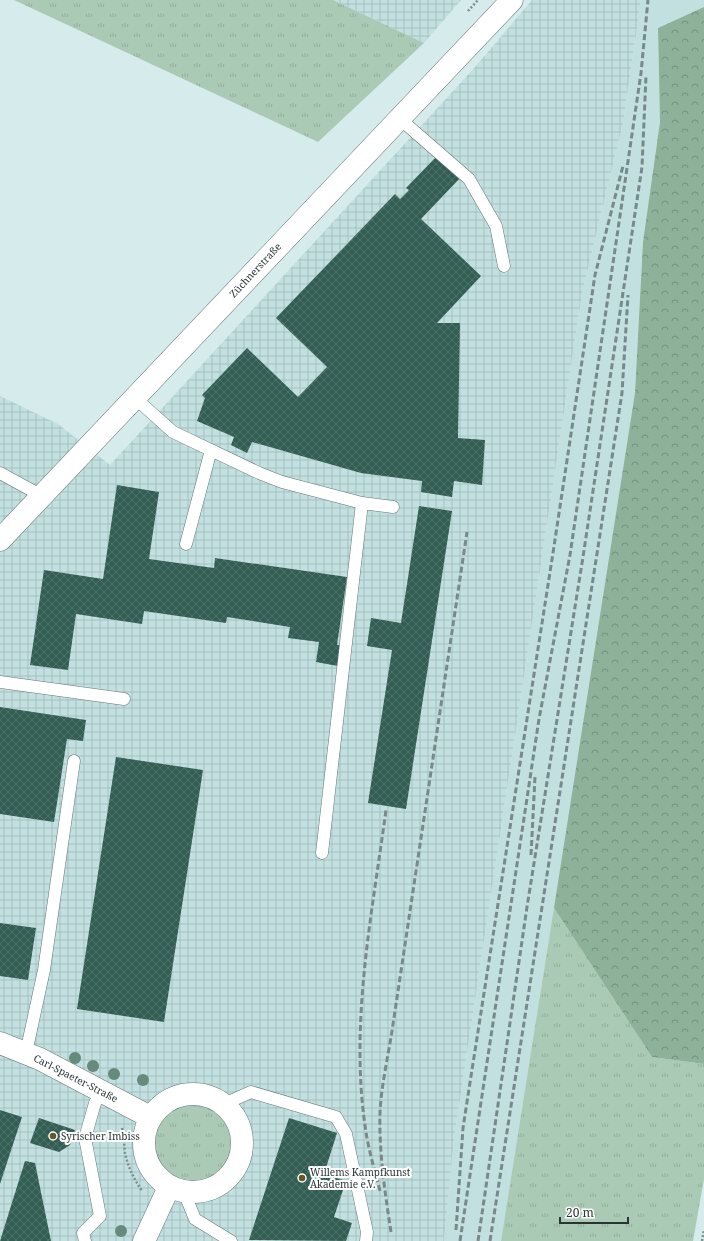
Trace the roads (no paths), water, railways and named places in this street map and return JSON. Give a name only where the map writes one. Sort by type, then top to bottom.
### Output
[{"type":"street","name":"Züchnerstraße","points":[[0,540],[512,0]]},
{"type":"street","name":"Carl-Spaeter-Straße","points":[[0,1044],[40,1059],[150,1117]]},
{"type":"street","points":[[184,1094],[209,1096],[224,1104],[233,1114],[241,1129],[241,1155],[234,1171],[219,1185],[203,1192],[177,1190],[153,1173],[145,1158],[144,1133],[150,1117],[168,1100],[184,1094]]},
{"type":"street","points":[[144,1241],[177,1190]]},
{"type":"lane","points":[[400,119],[469,179],[496,226],[504,266]]},
{"type":"lane","points":[[135,398],[173,432],[282,482],[362,503],[393,507]]},
{"type":"lane","points":[[186,544],[211,450]]},
{"type":"lane","points":[[0,472],[42,496]]},
{"type":"lane","points":[[322,852],[362,503]]},
{"type":"lane","points":[[0,682],[124,699]]},
{"type":"lane","points":[[26,1053],[44,970],[74,761]]},
{"type":"lane","points":[[85,1241],[83,1233],[100,1216],[85,1138],[95,1103],[103,1092]]},
{"type":"lane","points":[[224,1104],[252,1092],[336,1117],[346,1134],[367,1232],[366,1241]]},
{"type":"lane","points":[[177,1190],[196,1219],[231,1241]]},
{"type":"railway","points":[[460,1241],[539,719],[570,555],[641,73],[648,0]]},
{"type":"railway","points":[[478,1241],[527,907],[583,557],[642,167],[646,76]]},
{"type":"railway","points":[[456,1230],[463,1128],[595,275],[623,166]]},
{"type":"railway","points":[[490,1241],[622,393],[628,295]]},
{"type":"railway","points":[[391,1232],[380,1143],[382,1093],[467,532]]},
{"type":"railway","points":[[531,855],[535,777]]},
{"type":"railway","points":[[380,1191],[366,1132],[361,1092],[360,1051],[364,970],[386,810]]},
{"type":"place","name":"Syrischer Imbiss","points":[[53,1136]]},
{"type":"place","name":"Willems Kampfkunst Akademie e.V.","points":[[302,1178]]}]
